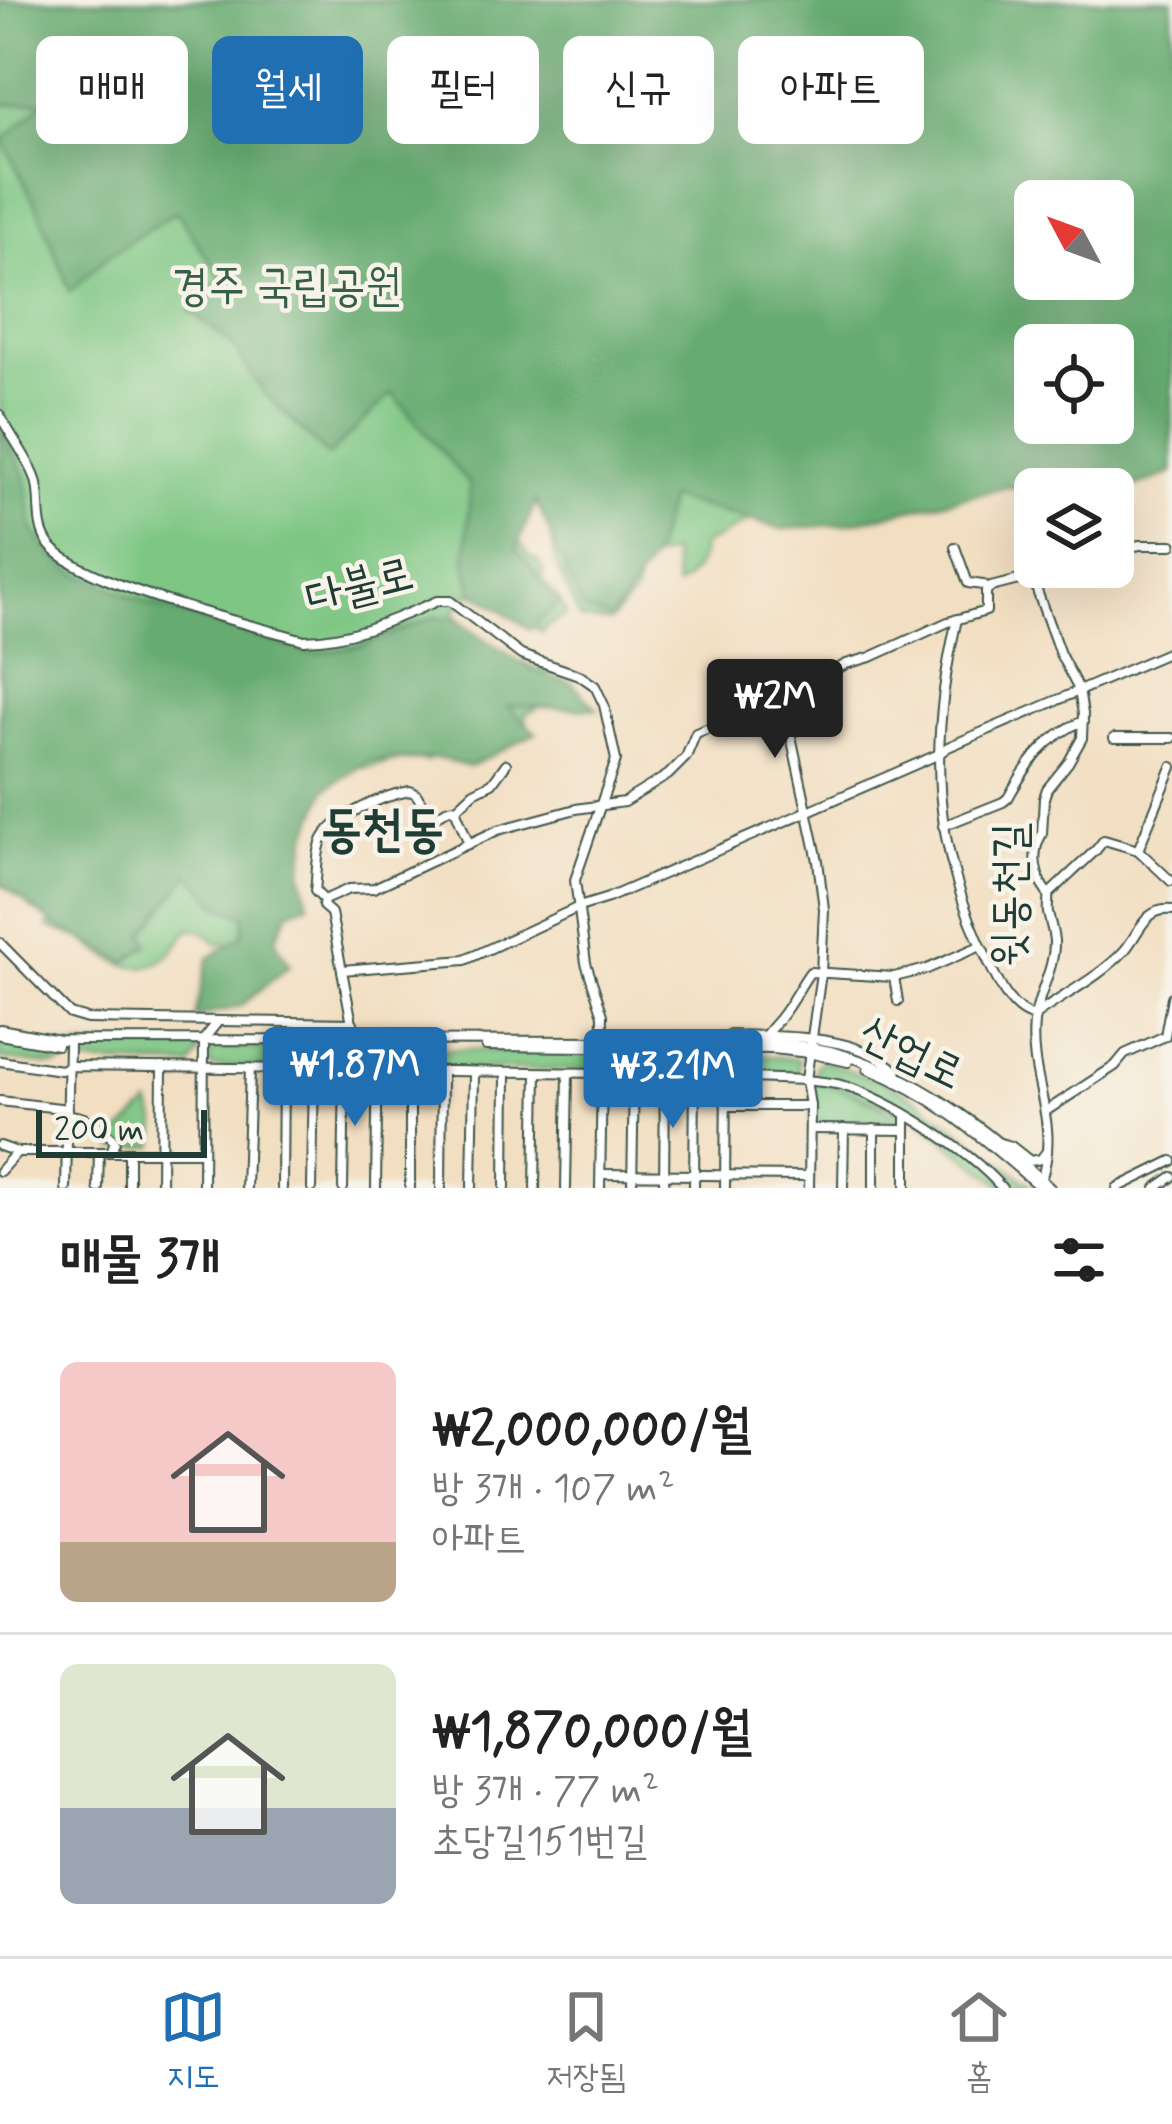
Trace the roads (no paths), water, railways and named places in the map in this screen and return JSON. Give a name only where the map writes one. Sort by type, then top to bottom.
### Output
[{"type":"street","name":"다불로","points":[[0,416],[36,480],[39,514],[49,544],[72,562],[110,580],[146,595],[304,640],[363,629],[437,601],[450,601],[520,655],[579,675],[595,686],[616,760],[575,880],[586,963],[603,1015],[600,1188]]},
{"type":"street","points":[[1134,546],[1172,545]]},
{"type":"street","points":[[955,547],[965,579],[988,589],[1014,582]]},
{"type":"street","points":[[943,826],[1003,802],[1043,746],[1083,721],[1079,690],[1036,588]]},
{"type":"street","points":[[324,900],[349,889],[374,888],[498,830],[624,802],[668,775],[686,757],[696,733],[783,699],[846,664],[986,611],[988,589]]},
{"type":"street","points":[[957,619],[941,702],[937,755],[943,826],[968,921],[1016,1008],[1023,1015],[1035,1016],[1115,959],[1148,916],[1159,909],[1172,910]]},
{"type":"street","points":[[342,970],[465,960],[1172,652]]},
{"type":"street","points":[[783,699],[824,909],[821,973],[806,1080],[809,1188]]},
{"type":"street","name":"윗동천길","points":[[1042,1185],[1049,1126],[1036,1066],[1035,1016],[1054,938],[1048,895],[1034,857],[1047,789],[1082,738],[1083,721]]},
{"type":"street","points":[[1114,737],[1172,738]]},
{"type":"street","points":[[324,900],[315,891],[321,844],[344,818],[405,791],[416,794],[430,819],[455,809],[496,780],[506,764]]},
{"type":"street","points":[[1138,850],[1172,767]]},
{"type":"street","points":[[455,809],[469,844]]},
{"type":"street","points":[[1048,895],[1104,840],[1138,850],[1171,880]]},
{"type":"street","points":[[324,900],[323,906],[332,914],[355,1039]]},
{"type":"street","points":[[0,943],[70,1014],[87,1018],[353,1023]]},
{"type":"street","points":[[765,1036],[810,972],[894,976],[927,969],[980,946]]},
{"type":"street","points":[[894,976],[898,1001]]},
{"type":"street","points":[[1046,1111],[1115,1066],[1125,1054],[1166,1036],[1172,997]]},
{"type":"street","points":[[203,1188],[204,1041],[217,1022]]},
{"type":"street","name":"산업로","points":[[0,1032],[27,1042],[69,1045],[378,1042]]},
{"type":"street","name":"산업로","points":[[0,1032],[58,1040],[773,1042],[810,1046],[901,1077],[953,1107],[1042,1185]]},
{"type":"street","points":[[725,1188],[726,1076],[720,1045],[730,1035],[765,1036],[810,1046]]},
{"type":"street","points":[[376,1188],[378,1042]]},
{"type":"street","points":[[66,1188],[69,1045]]},
{"type":"street","name":"산업로","points":[[810,1046],[922,1094],[1042,1185]]},
{"type":"street","points":[[0,1061],[61,1070],[70,1066],[601,1073],[840,1084],[906,1115],[964,1154],[1002,1188]]},
{"type":"street","points":[[160,1188],[162,1067]]},
{"type":"street","points":[[246,1188],[250,1069]]},
{"type":"street","points":[[282,1188],[283,1069]]},
{"type":"street","points":[[312,1188],[314,1070]]},
{"type":"street","points":[[344,1188],[345,1070]]},
{"type":"street","points":[[410,1072],[410,1188]]},
{"type":"street","points":[[442,1072],[442,1188]]},
{"type":"street","points":[[472,1188],[474,1072]]},
{"type":"street","points":[[505,1188],[506,1073]]},
{"type":"street","points":[[535,1188],[537,1073]]},
{"type":"street","points":[[566,1188],[568,1073]]},
{"type":"street","points":[[632,1188],[634,1074]]},
{"type":"street","points":[[664,1188],[665,1075]]},
{"type":"street","points":[[694,1188],[695,1075]]},
{"type":"street","points":[[0,1101],[68,1112],[101,1126],[116,1141],[111,1152]]},
{"type":"street","points":[[726,1106],[810,1106]]},
{"type":"street","points":[[906,1115],[906,1188]]},
{"type":"street","points":[[810,1129],[907,1130]]},
{"type":"street","points":[[843,1188],[844,1130]]},
{"type":"street","points":[[874,1130],[874,1188]]},
{"type":"street","points":[[994,1141],[1011,1146],[1030,1161],[1041,1159],[1048,1150]]},
{"type":"street","points":[[0,1146],[16,1152],[203,1152]]},
{"type":"street","points":[[0,1171],[16,1152]]},
{"type":"street","points":[[98,1152],[98,1188]]},
{"type":"street","points":[[129,1152],[129,1188]]},
{"type":"street","points":[[1117,1188],[1172,1161]]},
{"type":"street","points":[[600,1174],[809,1176]]},
{"type":"street","points":[[1156,1188],[1171,1177]]},
{"type":"district","name":"동천동","points":[[382,831]]},
{"type":"park label","name":"경주 국립공원","points":[[287,287]]}]
